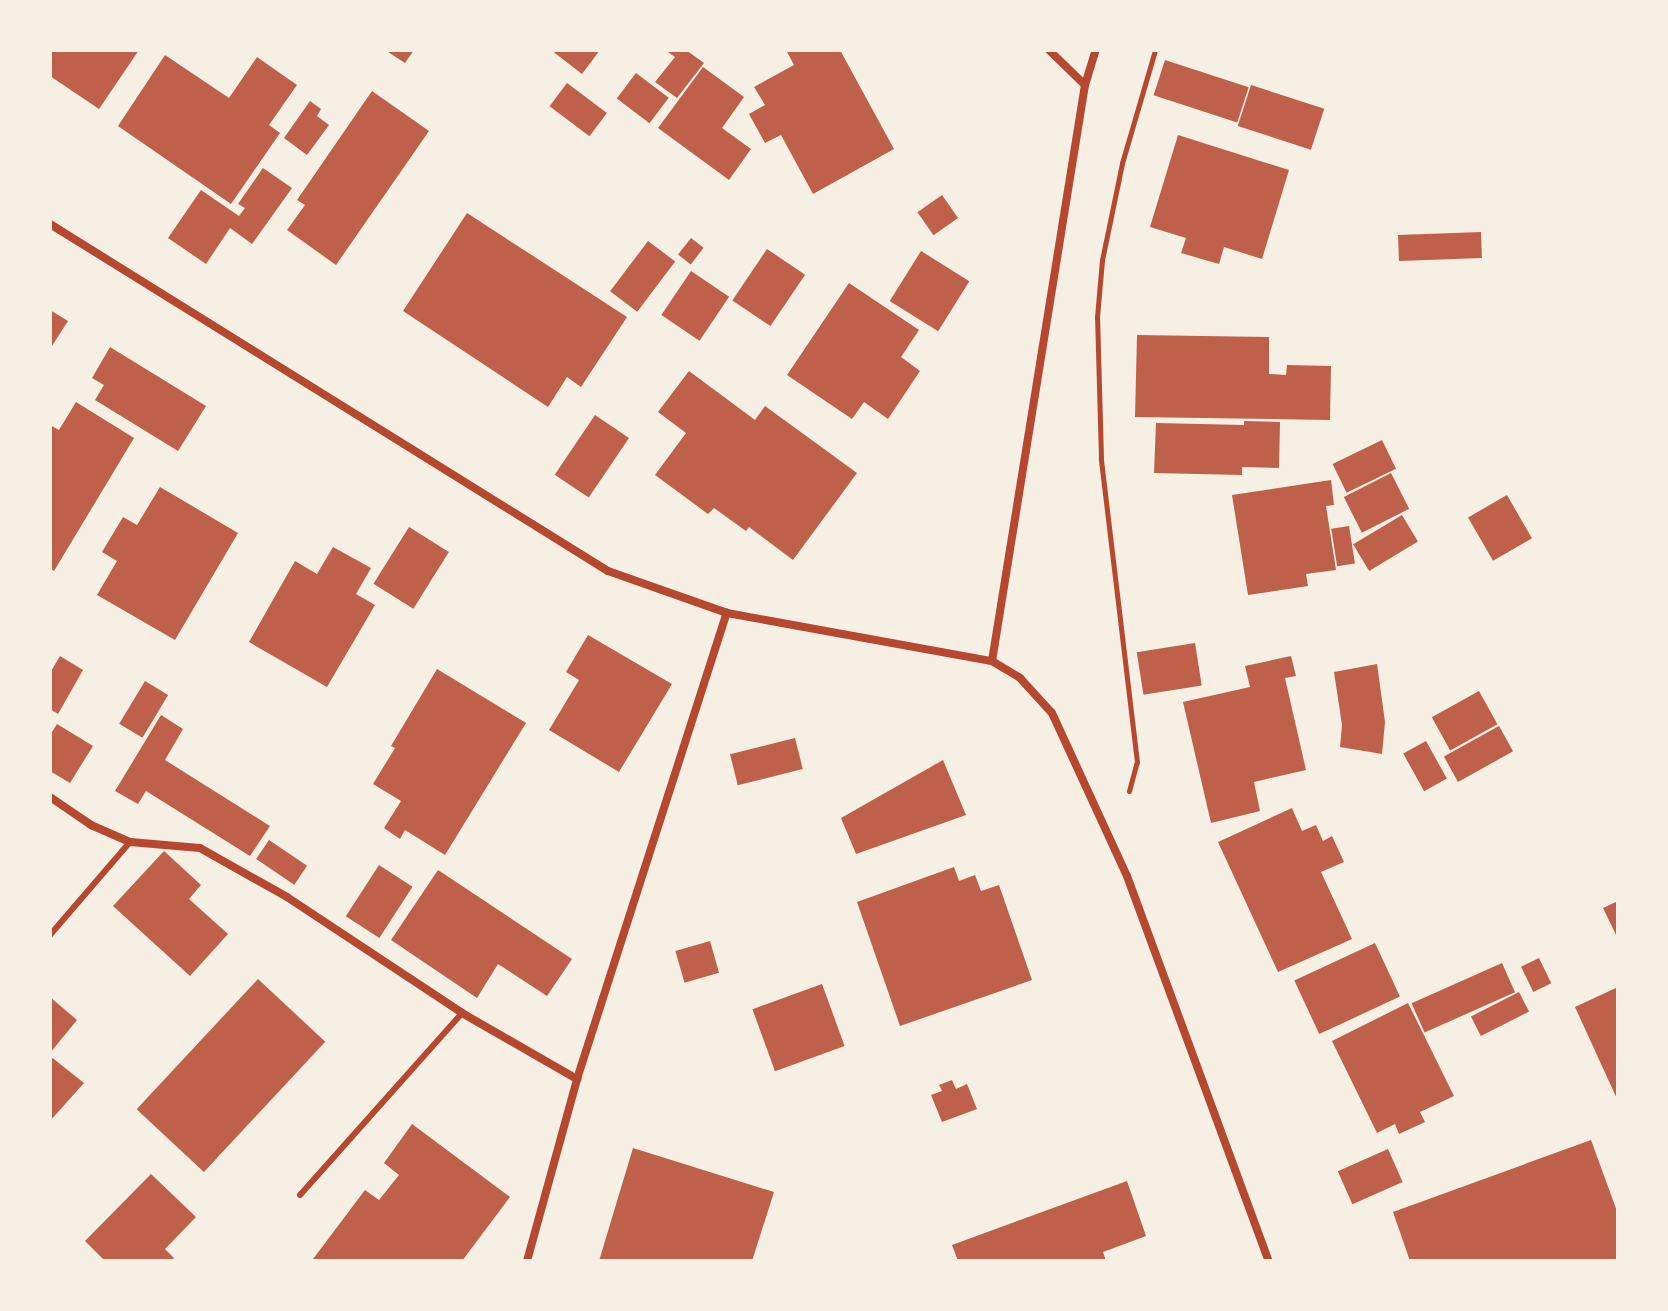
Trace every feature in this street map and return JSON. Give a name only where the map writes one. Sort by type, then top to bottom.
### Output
[{"type":"street","points":[[1049,50],[1085,85]]},
{"type":"street","points":[[992,661],[1085,85],[1096,50]]},
{"type":"street","points":[[50,224],[608,571],[727,613],[992,661],[1020,678],[1052,713],[1114,847],[1269,1261]]},
{"type":"street","points":[[527,1261],[577,1079],[727,613]]},
{"type":"street","points":[[50,797],[91,825],[130,842],[200,848],[287,897],[462,1013],[577,1079]]},
{"type":"lane","points":[[50,935],[130,842]]},
{"type":"lane","points":[[300,1195],[462,1013]]},
{"type":"path","points":[[1114,847],[1137,762],[1101,458],[1097,317],[1102,260],[1122,163],[1155,50]]},
{"type":"building","points":[[50,50],[139,50],[99,109],[50,76]]},
{"type":"building","points":[[385,50],[414,50],[405,63]]},
{"type":"building","points":[[551,50],[600,50],[582,74]]},
{"type":"building","points":[[665,50],[686,50],[704,63],[677,98],[655,82],[675,57]]},
{"type":"building","points":[[786,50],[840,50],[894,149],[813,194],[781,135],[765,143],[749,114],[765,105],[754,87],[794,65]]},
{"type":"building","points":[[165,55],[229,98],[257,57],[297,85],[269,125],[280,133],[231,204],[118,126]]},
{"type":"building","points":[[1165,60],[1249,87],[1237,122],[1154,95]]},
{"type":"building","points":[[703,67],[744,97],[722,128],[751,149],[729,180],[658,128]]},
{"type":"building","points":[[636,73],[669,98],[649,123],[617,99]]},
{"type":"building","points":[[567,83],[607,113],[589,136],[550,106]]},
{"type":"building","points":[[1251,85],[1324,109],[1311,150],[1238,126]]},
{"type":"building","points":[[372,91],[429,131],[336,265],[287,230],[305,205],[297,200]]},
{"type":"building","points":[[310,101],[321,109],[317,116],[329,125],[307,155],[284,138]]},
{"type":"building","points":[[1178,135],[1289,170],[1262,259],[1224,247],[1219,264],[1181,253],[1186,238],[1150,227]]},
{"type":"building","points":[[263,168],[292,188],[252,244],[230,228],[206,264],[168,238],[201,190],[239,216],[245,208],[238,204]]},
{"type":"building","points":[[942,195],[958,218],[933,235],[917,212]]},
{"type":"building","points":[[467,213],[627,317],[581,387],[567,377],[548,407],[403,311]]},
{"type":"building","points":[[1481,232],[1482,258],[1399,261],[1398,235]]},
{"type":"building","points":[[691,238],[704,248],[691,264],[678,255]]},
{"type":"building","points":[[648,241],[675,261],[637,312],[610,291]]},
{"type":"building","points":[[767,249],[805,275],[770,326],[732,300]]},
{"type":"building","points":[[921,251],[969,281],[938,331],[890,301]]},
{"type":"building","points":[[691,271],[729,297],[699,341],[661,315]]},
{"type":"building","points":[[849,283],[919,330],[901,357],[920,371],[888,419],[864,402],[852,419],[787,375]]},
{"type":"building","points":[[50,310],[68,321],[50,349]]},
{"type":"building","points":[[1137,335],[1269,337],[1269,374],[1286,375],[1287,365],[1331,366],[1330,420],[1135,417]]},
{"type":"building","points":[[110,347],[206,406],[178,451],[95,400],[104,385],[92,378]]},
{"type":"building","points":[[689,371],[755,420],[765,406],[857,473],[793,560],[749,527],[746,531],[714,508],[708,514],[655,475],[686,433],[658,412]]},
{"type":"building","points":[[76,402],[134,438],[54,571],[50,568],[50,425],[59,430]]},
{"type":"building","points":[[595,415],[629,438],[589,498],[555,475]]},
{"type":"building","points":[[1244,421],[1280,422],[1279,468],[1242,467],[1242,475],[1154,473],[1156,423],[1244,425]]},
{"type":"building","points":[[1382,440],[1396,469],[1347,493],[1333,464]]},
{"type":"building","points":[[1391,473],[1409,509],[1362,533],[1344,497]]},
{"type":"building","points":[[1331,480],[1334,505],[1326,506],[1336,570],[1306,574],[1308,586],[1248,595],[1232,495]]},
{"type":"building","points":[[160,487],[238,533],[175,640],[97,595],[117,561],[102,552],[123,517],[137,525]]},
{"type":"building","points":[[1507,495],[1532,538],[1493,561],[1468,518]]},
{"type":"building","points":[[1402,515],[1418,542],[1369,571],[1353,544]]},
{"type":"building","points":[[1349,526],[1355,564],[1337,566],[1331,529]]},
{"type":"building","points":[[409,527],[449,552],[413,609],[373,584]]},
{"type":"building","points":[[333,547],[371,568],[356,594],[375,605],[327,687],[249,642],[295,561],[317,574]]},
{"type":"building","points":[[588,635],[672,684],[619,772],[549,730],[579,680],[566,672]]},
{"type":"building","points":[[1195,643],[1202,685],[1143,695],[1137,652]]},
{"type":"building","points":[[60,656],[83,670],[58,714],[50,709],[50,673]]},
{"type":"building","points":[[1291,656],[1296,676],[1285,678],[1306,770],[1254,782],[1260,811],[1211,823],[1183,702],[1250,687],[1245,666]]},
{"type":"building","points":[[1377,664],[1385,722],[1382,754],[1340,747],[1342,725],[1334,672]]},
{"type":"building","points":[[437,669],[526,723],[445,855],[405,830],[400,839],[384,828],[401,801],[373,784],[395,748],[391,746]]},
{"type":"building","points":[[145,681],[168,695],[142,738],[119,724]]},
{"type":"building","points":[[1479,691],[1497,724],[1450,750],[1432,717]]},
{"type":"building","points":[[161,715],[183,729],[165,760],[270,826],[250,856],[146,791],[138,804],[115,791]]},
{"type":"building","points":[[57,724],[93,746],[70,783],[50,771],[50,735]]},
{"type":"building","points":[[1499,726],[1513,751],[1458,782],[1444,757]]},
{"type":"building","points":[[795,738],[803,769],[738,785],[730,754]]},
{"type":"building","points":[[1426,741],[1447,779],[1424,791],[1403,754]]},
{"type":"building","points":[[943,760],[966,815],[856,854],[841,818]]},
{"type":"building","points":[[1292,808],[1302,831],[1316,825],[1323,841],[1332,836],[1344,862],[1321,872],[1352,939],[1278,972],[1218,842]]},
{"type":"building","points":[[269,840],[307,866],[294,885],[256,859]]},
{"type":"building","points":[[164,851],[201,885],[189,899],[228,934],[190,976],[113,906]]},
{"type":"building","points":[[379,865],[413,887],[379,938],[346,916]]},
{"type":"building","points":[[954,867],[959,881],[975,875],[981,891],[999,885],[1032,980],[900,1026],[857,902]]},
{"type":"building","points":[[438,870],[572,959],[547,996],[498,964],[477,998],[391,940]]},
{"type":"building","points":[[1618,901],[1618,939],[1603,908]]},
{"type":"building","points":[[710,941],[719,973],[684,983],[675,951]]},
{"type":"building","points":[[1375,943],[1400,996],[1319,1034],[1294,981]]},
{"type":"building","points":[[1539,958],[1551,983],[1533,992],[1521,967]]},
{"type":"building","points":[[1502,963],[1515,992],[1425,1033],[1412,1003]]},
{"type":"building","points":[[258,979],[325,1042],[204,1172],[137,1109]]},
{"type":"building","points":[[822,984],[845,1046],[775,1071],[752,1009]]},
{"type":"building","points":[[1618,987],[1618,1101],[1575,1007]]},
{"type":"building","points":[[1519,992],[1529,1012],[1481,1036],[1471,1017]]},
{"type":"building","points":[[50,997],[77,1020],[50,1053]]},
{"type":"building","points":[[1408,1003],[1454,1096],[1420,1112],[1425,1122],[1399,1134],[1395,1124],[1377,1133],[1332,1041]]},
{"type":"building","points":[[50,1056],[84,1083],[50,1121]]},
{"type":"building","points":[[952,1080],[956,1089],[967,1084],[977,1109],[942,1122],[931,1095],[942,1091],[939,1085]]},
{"type":"building","points":[[412,1124],[510,1197],[462,1261],[315,1261],[313,1259],[365,1190],[379,1200],[399,1175],[384,1163]]},
{"type":"building","points":[[1591,1140],[1618,1214],[1618,1261],[1410,1261],[1393,1212]]},
{"type":"building","points":[[633,1148],[774,1192],[752,1261],[599,1261]]},
{"type":"building","points":[[1388,1149],[1403,1182],[1352,1204],[1338,1171]]},
{"type":"building","points":[[151,1174],[196,1217],[165,1249],[174,1258],[171,1261],[105,1261],[85,1241]]},
{"type":"building","points":[[1127,1181],[1146,1236],[1103,1252],[1106,1261],[958,1261],[952,1245]]}]
